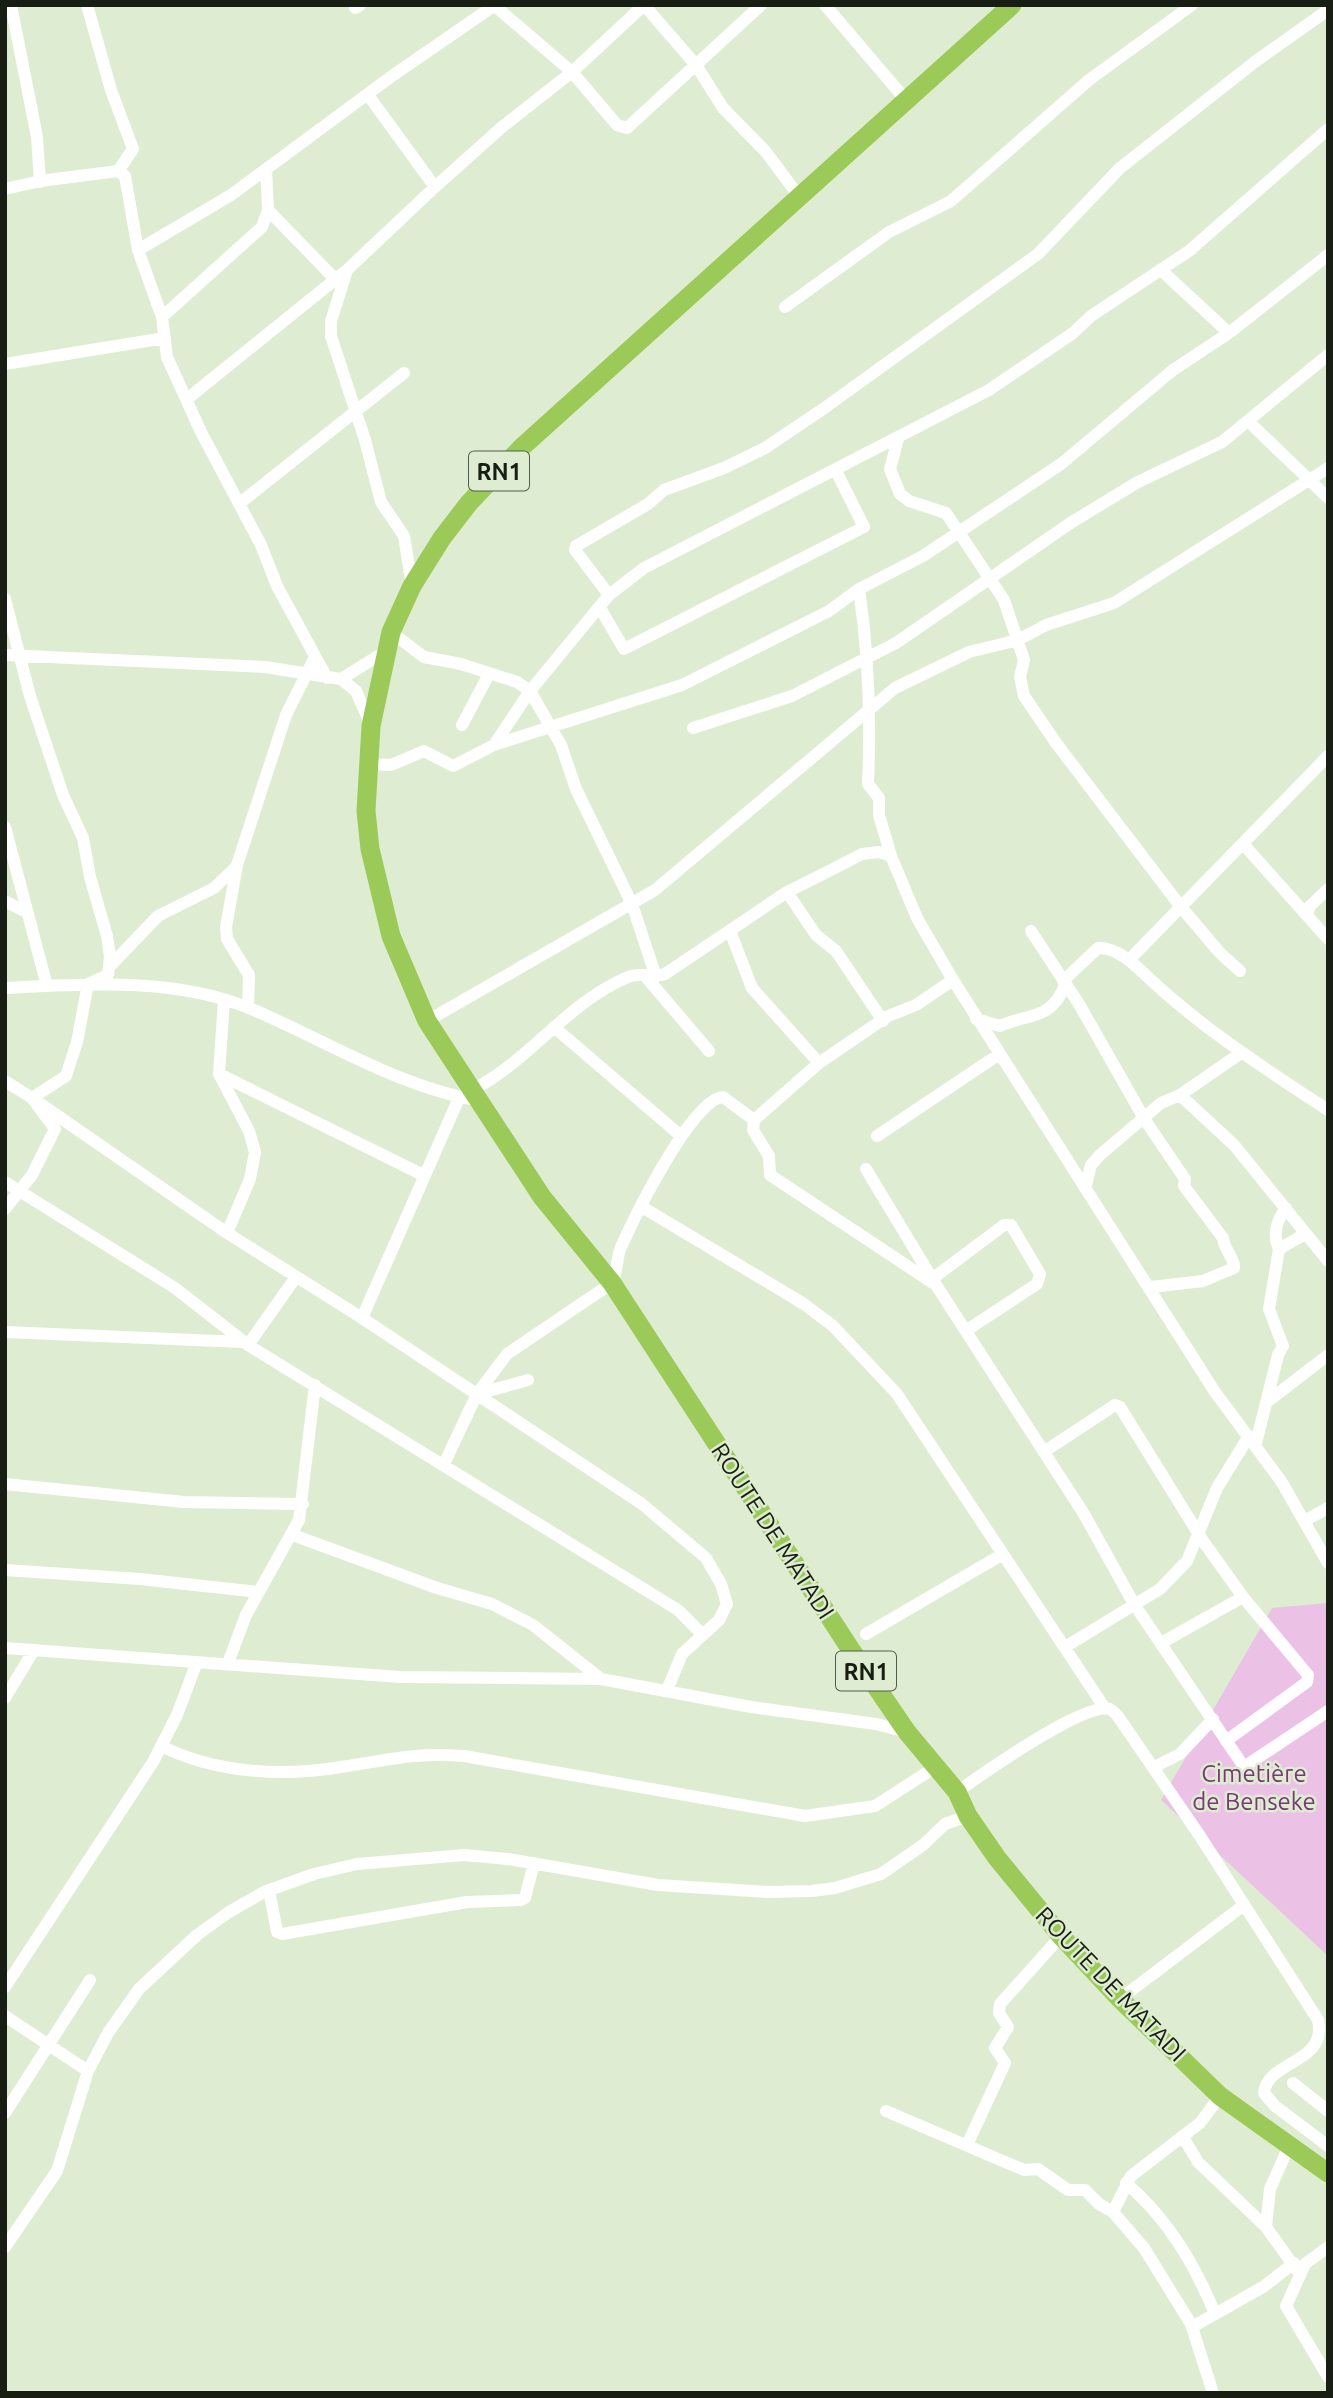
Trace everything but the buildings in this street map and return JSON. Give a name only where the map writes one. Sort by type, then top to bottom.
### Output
[{"type":"highway","name":"RN1","points":[[471,1096],[427,1021],[391,936],[370,849],[366,811],[371,726],[389,642],[412,586],[442,538],[469,503],[522,447],[798,195],[1012,5]]},
{"type":"highway","name":"ROUTE DE MATADI","points":[[471,1096],[542,1197],[612,1283],[907,1732],[957,1792],[968,1816],[997,1858],[1061,1936],[1120,1999],[1220,2096],[1328,2173]]},
{"type":"street","points":[[11,5],[37,138],[40,182]]},
{"type":"street","points":[[87,5],[111,90],[133,149],[118,172]]},
{"type":"street","points":[[138,250],[205,212],[495,5],[572,72],[617,125],[627,128],[761,5]]},
{"type":"street","points":[[187,399],[342,276],[435,187],[502,127],[572,72],[644,5],[695,65],[716,100],[766,152],[798,195]]},
{"type":"street","points":[[825,5],[906,100]]},
{"type":"street","points":[[785,307],[890,232],[951,201],[1090,80],[1192,5]]},
{"type":"street","points":[[609,595],[580,558],[575,550],[576,546],[648,504],[664,490],[712,475],[823,410],[1038,254],[1120,168],[1273,48],[1328,10]]},
{"type":"street","points":[[369,95],[435,187]]},
{"type":"street","points":[[494,745],[530,691],[609,595],[644,568],[989,390],[1073,333],[1109,304],[1162,271],[1328,129]]},
{"type":"street","points":[[162,317],[257,233],[268,210],[266,169]]},
{"type":"street","points":[[5,189],[118,172],[127,180],[138,250],[162,317],[167,358],[240,503],[277,586],[327,678]]},
{"type":"street","points":[[268,210],[342,276]]},
{"type":"street","points":[[367,764],[391,765],[424,751],[450,766],[494,745],[682,685],[829,611],[859,589],[897,571],[961,532],[1047,474],[1173,370],[1229,334],[1328,255]]},
{"type":"street","points":[[1162,271],[1229,334]]},
{"type":"street","points":[[342,276],[330,330],[365,440],[381,502],[404,536],[412,586]]},
{"type":"street","points":[[5,364],[165,338]]},
{"type":"street","points":[[693,728],[792,696],[896,643],[990,576],[1138,482],[1222,442],[1328,355]]},
{"type":"street","points":[[240,503],[404,373]]},
{"type":"street","points":[[1248,421],[1278,453],[1312,480],[1328,498]]},
{"type":"street","points":[[898,439],[890,469],[900,495],[909,501],[946,513],[1004,600],[1024,660],[1020,677],[1024,696],[1056,743],[1181,907],[1220,953],[1240,971]]},
{"type":"street","points":[[427,1021],[655,890],[871,705],[895,688],[969,652],[1017,640],[1046,625],[1114,603],[1328,468]]},
{"type":"street","points":[[600,608],[624,649],[864,527],[836,471]]},
{"type":"street","points":[[859,589],[871,705],[868,784],[879,798],[879,815],[891,856],[917,918],[998,1055],[1086,1185],[1216,1392],[1252,1440],[1328,1563]]},
{"type":"street","points":[[5,599],[11,655],[63,795],[83,838],[89,877],[107,936],[110,966],[108,975],[88,984]]},
{"type":"street","points":[[341,679],[389,642],[424,657],[517,682],[530,691],[552,727],[588,818],[632,904],[651,977],[709,1051]]},
{"type":"street","points":[[11,655],[265,667],[341,679],[356,691],[371,726]]},
{"type":"street","points":[[248,1008],[249,975],[227,939],[226,927],[237,865],[286,715],[315,657]]},
{"type":"street","points":[[463,725],[489,674]]},
{"type":"street","points":[[1129,960],[1328,756]]},
{"type":"street","points":[[5,827],[47,986]]},
{"type":"street","points":[[1244,845],[1328,939]]},
{"type":"street","points":[[362,1318],[423,1175],[471,1096],[500,1075],[554,1027],[613,984],[632,975],[651,977],[730,931],[787,892],[862,854],[879,852],[891,856]]},
{"type":"street","points":[[110,966],[158,916],[214,888],[237,865]]},
{"type":"street","points":[[1307,914],[1319,895],[1328,889]]},
{"type":"street","points":[[787,892],[816,935],[836,951],[883,1021]]},
{"type":"street","points":[[5,901],[28,914]]},
{"type":"street","points":[[730,931],[744,976],[818,1063]]},
{"type":"street","points":[[1031,931],[1145,1120],[1185,1179],[1184,1186],[1223,1238],[1223,1248],[1235,1267],[1203,1281],[1151,1287]]},
{"type":"street","points":[[976,1018],[1000,1026],[1016,1018],[1033,1018],[1052,1005],[1064,983],[1098,948],[1109,949],[1129,960],[1182,1009],[1241,1053],[1328,1110]]},
{"type":"street","points":[[934,1282],[770,1175],[769,1156],[753,1130],[754,1120],[818,1063],[953,980]]},
{"type":"street","points":[[32,1098],[66,1076],[77,1042],[88,984]]},
{"type":"street","points":[[5,988],[88,984],[156,987],[224,1000],[248,1008],[384,1072],[471,1096]]},
{"type":"street","points":[[224,1000],[219,1074],[249,1131],[255,1152],[250,1179],[228,1233]]},
{"type":"street","points":[[554,1027],[681,1136]]},
{"type":"street","points":[[1086,1185],[1094,1161],[1161,1104],[1180,1095],[1241,1053]]},
{"type":"street","points":[[877,1136],[998,1055]]},
{"type":"street","points":[[219,1074],[423,1175]]},
{"type":"street","points":[[5,1082],[228,1233],[362,1318],[642,1504],[706,1558],[721,1584],[727,1604],[719,1620],[682,1654],[667,1690]]},
{"type":"street","points":[[1180,1095],[1234,1146],[1328,1261]]},
{"type":"street","points":[[443,1464],[477,1395],[516,1346],[612,1283],[619,1269],[621,1246],[681,1136],[709,1102],[718,1097],[726,1099],[754,1120]]},
{"type":"street","points":[[5,1209],[32,1175],[55,1129],[32,1098]]},
{"type":"street","points":[[866,1169],[934,1282],[1045,1451],[1134,1604],[1244,1767],[1328,1711]]},
{"type":"street","points":[[5,1182],[175,1288],[245,1343],[678,1610],[702,1634]]},
{"type":"street","points":[[642,1207],[804,1304],[833,1326],[897,1394],[1104,1707],[1117,1715],[1154,1767],[1313,2010],[1320,2028],[1312,2047],[1269,2079],[1264,2092],[1275,2106],[1328,2146]]},
{"type":"street","points":[[1065,1647],[1160,1589],[1180,1570],[1200,1536],[1217,1488],[1252,1440],[1267,1402],[1278,1355],[1283,1346],[1269,1309],[1279,1249],[1275,1242],[1276,1225],[1286,1208]]},
{"type":"street","points":[[934,1282],[1004,1225],[1011,1225],[1040,1274],[1039,1280],[1037,1284],[967,1330]]},
{"type":"street","points":[[1279,1249],[1304,1234]]},
{"type":"street","points":[[245,1343],[296,1277]]},
{"type":"street","points":[[5,1332],[245,1343]]},
{"type":"street","points":[[1267,1402],[1328,1355]]},
{"type":"street","points":[[477,1395],[528,1380]]},
{"type":"street","points":[[228,1663],[246,1615],[293,1535],[303,1504],[315,1385]]},
{"type":"street","points":[[1045,1451],[1118,1405],[1200,1536],[1243,1597],[1286,1645],[1308,1675],[1307,1682],[1226,1741]]},
{"type":"street","points":[[5,1484],[184,1502],[303,1504]]},
{"type":"street","points":[[1304,1521],[1328,1508]]},
{"type":"street","points":[[293,1535],[503,1609],[533,1625],[601,1679]]},
{"type":"street","points":[[866,1634],[1003,1554]]},
{"type":"street","points":[[5,1570],[139,1579],[259,1592]]},
{"type":"street","points":[[1161,1643],[1243,1597]]},
{"type":"street","points":[[5,1648],[400,1677],[601,1679],[751,1707],[876,1724],[907,1732]]},
{"type":"street","points":[[5,1698],[34,1650]]},
{"type":"street","points":[[5,1987],[161,1746],[197,1662]]},
{"type":"street","points":[[957,1792],[1045,1734],[1104,1707]]},
{"type":"street","points":[[1154,1767],[1180,1754],[1213,1719]]},
{"type":"street","points":[[161,1746],[200,1761],[261,1771],[341,1768],[420,1753],[464,1756],[806,1816],[875,1807],[937,1766]]},
{"type":"street","points":[[5,2246],[57,2171],[88,2071],[122,2012],[154,1972],[229,1912],[270,1890],[329,1870],[405,1859],[464,1855],[534,1863],[678,1887],[812,1891],[835,1888],[881,1874],[923,1845],[945,1824],[968,1816]]},
{"type":"street","points":[[270,1890],[277,1932],[282,1934],[467,1902],[521,1900],[525,1898],[534,1863]]},
{"type":"street","points":[[1120,1999],[1244,1905]]},
{"type":"street","points":[[967,2145],[1005,2063],[1004,2057],[995,2048],[1008,2027],[999,2013],[1000,2004],[1061,1936]]},
{"type":"street","points":[[5,2113],[90,1980]]},
{"type":"street","points":[[5,2016],[88,2071]]},
{"type":"street","points":[[1293,2083],[1328,2111]]},
{"type":"street","points":[[1113,2212],[1126,2183],[1164,2148],[1200,2123],[1220,2096]]},
{"type":"street","points":[[886,2111],[1024,2170],[1038,2169],[1068,2190],[1085,2190],[1099,2204],[1113,2212],[1144,2248],[1192,2327],[1213,2393]]},
{"type":"street","points":[[1183,2137],[1198,2162],[1266,2227],[1296,2268],[1287,2308],[1328,2377]]},
{"type":"street","points":[[1266,2227],[1270,2189],[1289,2146]]},
{"type":"street","points":[[1126,2183],[1148,2202],[1175,2238],[1204,2286],[1215,2314]]},
{"type":"street","points":[[1192,2327],[1328,2247]]},
{"type":"green space","name":"Cimetière de Benseke","points":[[1328,1603],[1328,1956],[1161,1800],[1272,1608]]}]
